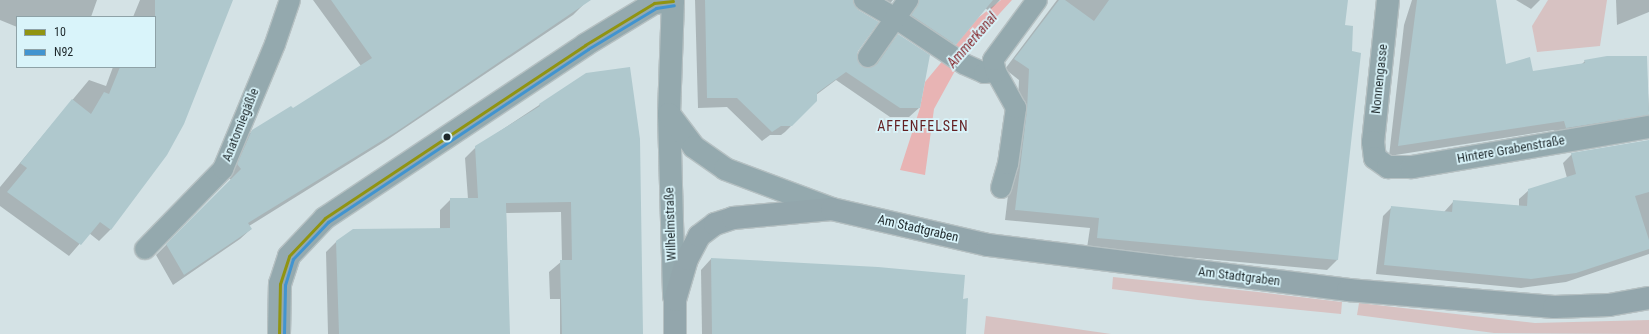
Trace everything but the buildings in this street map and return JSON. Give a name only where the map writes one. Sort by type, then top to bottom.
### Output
[{"type":"main road","name":"Am Stadtgraben","points":[[675,300],[693,246],[699,236],[715,224],[733,218],[832,209],[988,245],[1348,290],[1554,307],[1609,305],[1649,298]]},
{"type":"main road","name":"Wilhelmstraße","points":[[675,300],[675,334]]},
{"type":"street","name":"Anatomiegäßle","points":[[145,249],[223,169],[275,44],[290,0]]},
{"type":"street","points":[[864,0],[896,18],[964,64],[984,73],[996,72]]},
{"type":"street","points":[[868,57],[908,0]]},
{"type":"street","points":[[1001,188],[1009,158],[1016,108],[996,72],[993,60],[1037,0]]},
{"type":"street","name":"Nonnengasse","points":[[1376,158],[1373,142],[1388,0]]},
{"type":"street","points":[[279,334],[280,284],[289,256],[325,218],[427,148],[662,1]]},
{"type":"street","name":"Wilhelmstraße","points":[[662,1],[669,114],[675,300]]},
{"type":"street","name":"Am Stadtgraben","points":[[669,114],[694,147],[725,169],[832,209]]},
{"type":"street","name":"Hintere Grabenstraße","points":[[1376,158],[1388,167],[1412,167],[1649,127]]},
{"type":"shaded area","points":[[1548,0],[1607,0],[1600,46],[1537,52],[1532,26]]},
{"type":"shaded area","points":[[1113,277],[1342,302],[1341,314],[1198,300],[1112,289]]},
{"type":"shaded area","points":[[1359,303],[1535,323],[1649,320],[1649,334],[1494,333],[1357,315]]},
{"type":"shaded area","points":[[986,316],[1111,334],[984,334]]},
{"type":"water","name":"Ammerkanal","points":[[1001,0],[1012,0],[967,49],[934,109],[925,175],[900,170],[920,108],[925,82],[978,18]]},
{"type":"transit line","name":"10","points":[[279,334],[280,284],[289,256],[325,218],[585,45],[654,3],[673,1]]},
{"type":"transit line","name":"N92","points":[[284,334],[285,285],[293,259],[328,222],[588,49],[656,8],[674,5]]},
{"type":"district","name":"AFFENFELSEN","points":[[923,126]]}]
